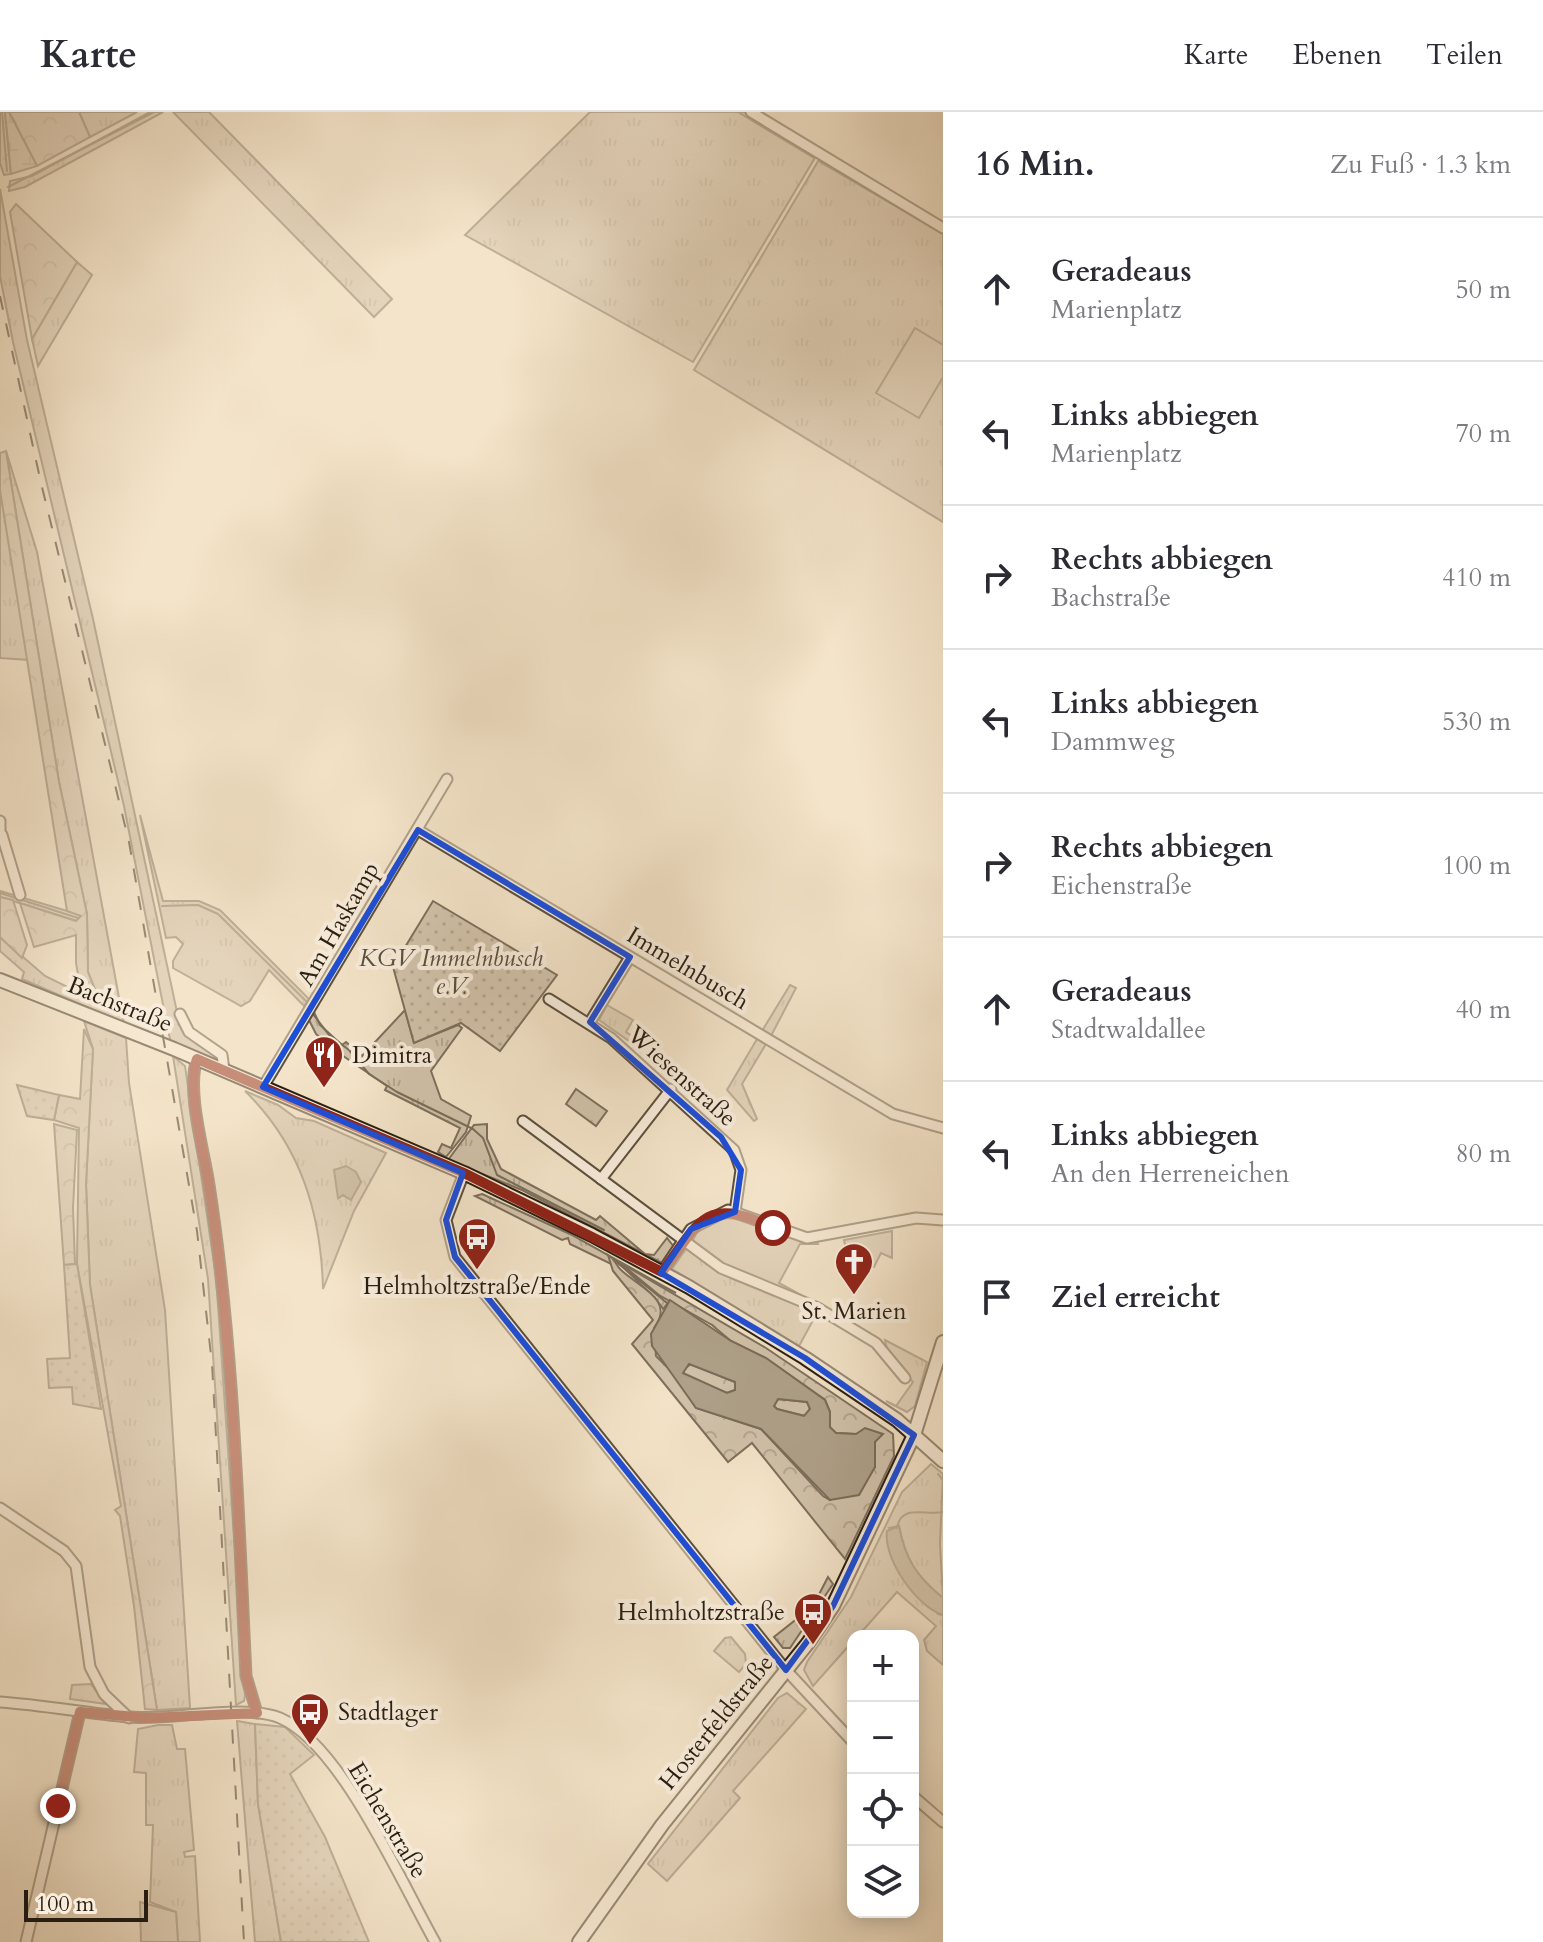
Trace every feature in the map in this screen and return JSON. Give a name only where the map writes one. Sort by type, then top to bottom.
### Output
[{"type":"street","points":[[751,112],[943,228]]},
{"type":"street","name":"Am Haskamp","points":[[263,1087],[447,779]]},
{"type":"street","points":[[0,821],[1,835],[20,895]]},
{"type":"street","name":"Immelnbusch","points":[[418,830],[893,1114],[943,1128]]},
{"type":"street","points":[[590,1022],[630,957]]},
{"type":"street","name":"Bachstraße","points":[[0,980],[224,1070],[464,1173],[662,1272],[805,1358],[914,1435],[943,1461]]},
{"type":"street","name":"Wiesenstraße","points":[[549,999],[590,1022],[671,1089],[734,1150],[741,1170],[735,1212]]},
{"type":"street","name":"Bachstraße","points":[[180,1014],[189,1032],[222,1055],[224,1070]]},
{"type":"street","points":[[197,1059],[194,1089],[218,1244],[232,1387],[246,1676],[257,1713]]},
{"type":"street","points":[[601,1179],[671,1089]]},
{"type":"street","points":[[523,1121],[721,1268],[818,1308],[865,1336],[886,1351],[905,1378]]},
{"type":"street","points":[[464,1173],[446,1220],[455,1257],[786,1670],[847,1736]]},
{"type":"street","points":[[662,1272],[691,1229],[728,1210],[791,1234],[822,1237],[916,1218],[943,1220]]},
{"type":"street","name":"Hosterfeldstraße","points":[[579,1942],[671,1812],[786,1670],[833,1606],[914,1435],[943,1342]]},
{"type":"street","points":[[0,1508],[64,1551],[76,1566],[90,1667],[104,1694],[129,1718]]},
{"type":"street","name":"Eichenstraße","points":[[0,1702],[129,1718],[257,1713],[281,1718],[327,1758],[351,1792],[435,1942]]},
{"type":"street","points":[[26,1942],[80,1712]]},
{"type":"street","points":[[919,1801],[943,1822]]},
{"type":"highlighted area","points":[[418,830],[630,957],[590,1022],[721,1137],[741,1170],[735,1212],[691,1229],[661,1273],[805,1358],[914,1435],[833,1606],[786,1670],[455,1257],[446,1220],[463,1173],[263,1087]]},
{"type":"green space","points":[[0,112],[5,112],[11,174],[4,175],[0,163]]},
{"type":"green space","points":[[5,112],[9,112],[37,166],[11,174]]},
{"type":"green space","points":[[9,112],[79,112],[90,137],[37,166]]},
{"type":"green space","points":[[79,112],[137,112],[90,137]]},
{"type":"green space","points":[[150,112],[163,112],[25,187],[9,191],[10,181],[32,176]]},
{"type":"green space","points":[[173,112],[209,112],[392,299],[374,317]]},
{"type":"green space","points":[[590,112],[744,112],[816,156],[693,362],[465,235]]},
{"type":"green space","points":[[820,158],[943,232],[943,522],[694,370]]},
{"type":"green space","points":[[0,189],[27,340],[93,619],[180,1026],[213,1053],[215,1060],[171,1043],[124,806],[13,342],[0,276]]},
{"type":"green space","points":[[16,204],[77,262],[32,339],[10,212]]},
{"type":"green space","points":[[77,262],[92,275],[38,366],[32,339]]},
{"type":"green space","points":[[915,328],[943,345],[943,377],[919,418],[876,393]]},
{"type":"green space","points":[[6,451],[37,552],[122,1014],[98,997],[88,972],[87,914],[59,782]]},
{"type":"green space","points":[[6,451],[59,782],[87,914],[88,972],[98,997],[122,1015],[82,997],[76,963],[76,935],[34,947],[20,903],[76,921],[81,916],[67,911],[0,490],[0,453]]},
{"type":"green space","points":[[0,490],[29,660],[0,658]]},
{"type":"green space","points":[[140,815],[163,901],[199,901],[220,910],[309,999],[304,1006],[269,970],[250,1001],[241,1006],[173,968],[173,961],[183,944],[176,937],[166,938]]},
{"type":"green space","points":[[0,891],[81,915],[77,921],[0,897]]},
{"type":"green space","points":[[0,897],[13,900],[27,945],[22,958],[0,937]]},
{"type":"green space","name":"KGV Immelnbusch e.V.","points":[[433,901],[557,975],[500,1051],[461,1023],[414,1043],[393,967]]},
{"type":"green space","points":[[0,937],[45,976],[122,1014],[124,1023],[22,979],[24,972],[0,951]]},
{"type":"green space","points":[[790,985],[796,988],[771,1036],[762,1031]]},
{"type":"green space","points":[[607,1005],[633,1020],[626,1032],[632,1036],[629,1041],[599,1020]]},
{"type":"green space","points":[[405,1010],[414,1043],[458,1025],[462,1028],[431,1071],[441,1099],[471,1116],[466,1132],[446,1157],[438,1152],[442,1144],[451,1148],[460,1128],[385,1090],[387,1086],[316,1034],[309,1020],[314,1012],[320,1025],[342,1045],[346,1042],[362,1056]]},
{"type":"green space","points":[[84,1021],[126,1038],[129,1083],[165,1310],[190,1708],[157,1710],[90,1285],[86,1184],[93,1049]]},
{"type":"green space","points":[[84,1029],[93,1049],[86,1184],[90,1285],[157,1710],[145,1709],[134,1606],[120,1516],[115,1510],[121,1506],[77,1264],[79,1128],[54,1120],[59,1095],[80,1099]]},
{"type":"green space","points":[[757,1039],[766,1044],[742,1084],[757,1119],[754,1121],[727,1090]]},
{"type":"green space","points":[[173,1056],[185,1066],[216,1277],[245,1696],[244,1701],[236,1705],[208,1279]]},
{"type":"green space","points":[[17,1085],[59,1095],[54,1120],[27,1116]]},
{"type":"green space","points":[[576,1089],[607,1111],[596,1126],[566,1104]]},
{"type":"green space","points":[[245,1091],[278,1105],[296,1118],[314,1121],[386,1153],[354,1211],[323,1289],[318,1234],[304,1182],[281,1134]],"holes":[[[335,1170],[361,1182],[351,1199],[342,1195],[339,1198]]]},
{"type":"green space","points":[[54,1124],[77,1130],[73,1208],[75,1264],[64,1265]]},
{"type":"green space","points":[[487,1124],[487,1139],[501,1169],[596,1220],[600,1216],[645,1254],[654,1255],[667,1238],[674,1247],[662,1263],[522,1190],[448,1160],[474,1125]]},
{"type":"green space","points":[[482,1194],[570,1234],[676,1293],[621,1263],[659,1295],[670,1300],[663,1309],[609,1256],[611,1264],[570,1244],[568,1238],[562,1240],[475,1196]]},
{"type":"green space","points":[[729,1218],[794,1238],[816,1239],[818,1244],[800,1244],[779,1283],[810,1300],[730,1267],[702,1250],[693,1240],[703,1227]]},
{"type":"green space","points":[[892,1231],[892,1258],[881,1253],[874,1267],[863,1263],[860,1269],[849,1264],[844,1240]]},
{"type":"green space","points":[[686,1249],[731,1278],[817,1313],[799,1346],[672,1269]]},
{"type":"green space","points":[[608,1255],[658,1302],[661,1310],[654,1328],[656,1356],[675,1375],[696,1408],[761,1429],[823,1496],[830,1500],[875,1467],[875,1442],[856,1434],[836,1433],[829,1427],[830,1412],[825,1400],[766,1358],[731,1341],[712,1325],[659,1295],[619,1262],[766,1348],[893,1434],[894,1456],[845,1559],[752,1443],[728,1462],[632,1344],[653,1320],[613,1271]]},
{"type":"green space","points":[[77,1264],[101,1409],[73,1404],[72,1387],[49,1388],[47,1359],[70,1358],[64,1265]]},
{"type":"green space","points":[[885,1340],[927,1362],[915,1406],[907,1412],[886,1401],[896,1406],[913,1382],[887,1350]]},
{"type":"green space","points":[[691,1364],[735,1382],[735,1390],[727,1393],[685,1376],[683,1370]]},
{"type":"green space","points":[[778,1399],[807,1402],[810,1409],[805,1416],[777,1409],[774,1406]]},
{"type":"green space","points":[[931,1464],[943,1474],[940,1544],[943,1598],[926,1583],[914,1566],[899,1526],[889,1528],[938,1614],[943,1615],[943,1665],[927,1651],[924,1640],[936,1626],[897,1592],[863,1630],[847,1630],[847,1648],[813,1686],[804,1670],[807,1662],[851,1597],[902,1492]]},
{"type":"green space","points":[[828,1577],[833,1584],[790,1648],[783,1648],[774,1637],[813,1606]]},
{"type":"green space","points":[[731,1637],[745,1654],[746,1664],[739,1672],[714,1651],[725,1638]]},
{"type":"green space","points":[[91,1684],[105,1704],[70,1699],[72,1685]]},
{"type":"green space","points":[[787,1693],[806,1709],[733,1791],[740,1798],[667,1881],[648,1864],[778,1698]]},
{"type":"green space","points":[[237,1721],[255,1724],[258,1804],[281,1942],[255,1942]]},
{"type":"green space","points":[[255,1724],[285,1727],[314,1755],[290,1774],[325,1837],[369,1942],[281,1942],[258,1804]]},
{"type":"green space","points":[[172,1725],[177,1749],[185,1749],[194,1850],[184,1852],[185,1857],[195,1856],[200,1942],[178,1942],[176,1912],[150,1902],[153,1825],[146,1825],[146,1773],[134,1772],[138,1729]]},
{"type":"green space","points":[[140,1902],[176,1912],[178,1942],[141,1942]]},
{"type":"shaded area","points":[[346,1166],[356,1172],[361,1182],[351,1200],[343,1195],[338,1198],[334,1170]]},
{"type":"shaded area","points":[[670,1300],[731,1341],[766,1358],[825,1400],[830,1412],[830,1427],[836,1433],[856,1434],[865,1428],[883,1434],[875,1442],[875,1467],[859,1495],[830,1500],[761,1429],[696,1408],[652,1346],[651,1334]],"holes":[[[689,1364],[735,1382],[735,1390],[727,1393],[683,1373]],[[778,1399],[807,1402],[810,1409],[804,1416],[777,1409],[774,1406]]]},
{"type":"shaded area","points":[[899,1526],[914,1566],[926,1583],[943,1598],[943,1615],[913,1592],[896,1568],[890,1555],[887,1531]]},
{"type":"waterway","points":[[2,112],[7,171]]},
{"type":"waterway","points":[[8,187],[154,112]]},
{"type":"waterway","points":[[738,112],[814,158]]},
{"type":"waterway","points":[[820,162],[943,234]]},
{"type":"waterway","points":[[0,893],[78,918]]},
{"type":"waterway","points":[[162,906],[198,905],[218,914],[309,1004]]},
{"type":"waterway","points":[[313,1014],[329,1035],[349,1050],[369,1074],[397,1092],[473,1129],[483,1138],[497,1175],[604,1230]]},
{"type":"waterway","points":[[618,1263],[667,1303]]},
{"type":"waterway","points":[[938,1474],[943,1480]]},
{"type":"waterway","points":[[897,1528],[899,1520],[909,1513],[943,1512]]},
{"type":"railway","points":[[0,296],[41,483],[129,842],[197,1231],[212,1364],[244,1942]]},
{"type":"place","name":"Dimitra","points":[[324,1089]]},
{"type":"place","name":"Helmholtzstraße/Ende","points":[[477,1271]]},
{"type":"place","name":"St. Marien","points":[[854,1296]]},
{"type":"place","name":"Helmholtzstraße","points":[[813,1646]]},
{"type":"place","name":"Stadtlager","points":[[310,1746]]},
{"type":"route","points":[[58,1806],[80,1712],[129,1718],[257,1713],[246,1676],[232,1387],[218,1244],[194,1089],[193,1074],[197,1059],[464,1173],[662,1272],[691,1229],[716,1214],[728,1210],[773,1228]]}]
